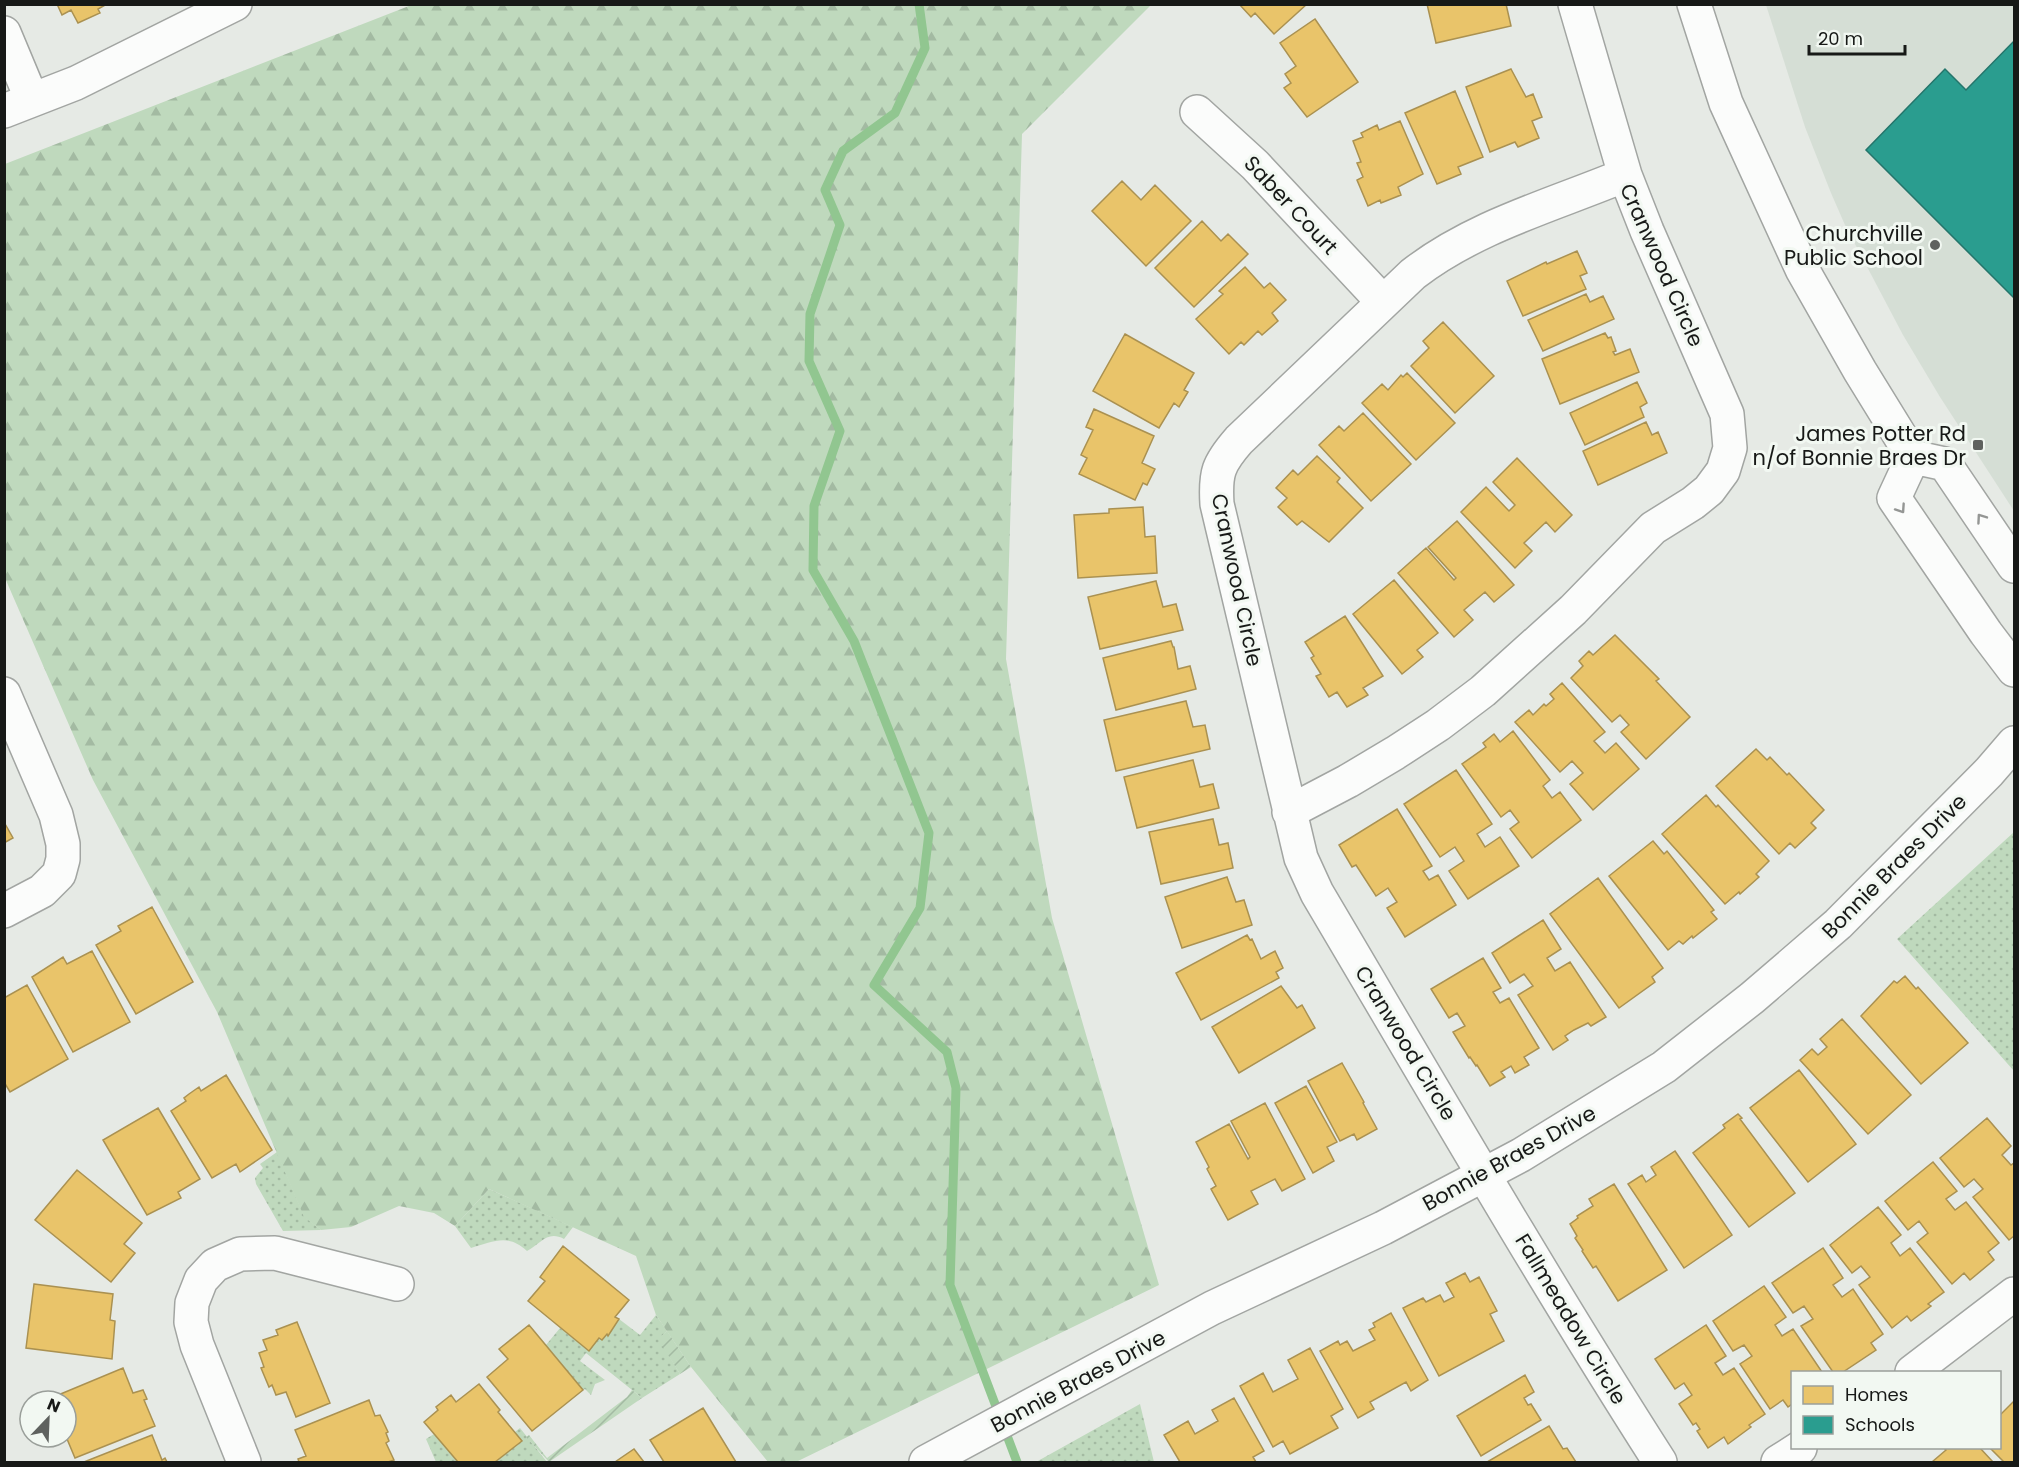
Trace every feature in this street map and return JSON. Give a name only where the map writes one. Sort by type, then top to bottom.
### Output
[{"type":"street","points":[[4,33],[18,106],[76,83],[235,4]]},
{"type":"street","points":[[1575,4],[1625,175]]},
{"type":"street","points":[[1694,4],[1726,103],[1802,269],[1860,371],[1913,457],[1944,464],[2014,566]]},
{"type":"street","name":"Saber Court","points":[[1197,112],[1255,165],[1383,302]]},
{"type":"street","name":"Cranwood Circle","points":[[1289,812],[1395,753],[1438,725],[1483,691],[1573,610],[1653,528],[1709,490],[1723,471],[1730,448],[1727,414],[1625,175],[1516,217],[1450,248],[1413,274],[1239,440],[1226,455],[1216,479],[1217,504],[1289,812],[1301,858],[1317,893],[1484,1174]]},
{"type":"street","points":[[1913,457],[1894,498],[2014,670]]},
{"type":"street","points":[[4,694],[56,816],[63,844],[63,859],[59,874],[42,891],[4,911]]},
{"type":"street","name":"Bonnie Braes Drive","points":[[926,1462],[1212,1308],[1383,1228],[1484,1174],[1560,1132],[1664,1067],[1752,998],[1838,924],[1989,772],[2014,743]]},
{"type":"street","name":"Fallmeadow Circle","points":[[1484,1174],[1591,1355],[1660,1462]]},
{"type":"street","points":[[244,1462],[197,1345],[191,1322],[192,1303],[201,1280],[215,1266],[240,1254],[275,1253],[397,1284]]},
{"type":"street","points":[[1913,1371],[2014,1294]]},
{"type":"street","points":[[1778,1462],[1798,1449]]},
{"type":"shaded area","name":"Churchville Public School","points":[[1766,5],[2014,5],[2014,511],[1903,335],[1845,225],[1805,127]]},
{"type":"green space","points":[[414,4],[1151,5],[1022,134],[1006,659],[1052,918],[1159,1285],[796,1462],[768,1462],[691,1367],[656,1315],[636,1256],[489,1189],[455,1226],[434,1213],[399,1206],[351,1227],[321,1230],[304,1217],[217,1012],[93,780],[5,578],[5,164]]},
{"type":"green space","points":[[2014,832],[2014,1071],[1897,939]]},
{"type":"green space","points":[[277,1152],[304,1216],[321,1230],[283,1231],[256,1184],[255,1178],[263,1168],[260,1164]]},
{"type":"green space","points":[[489,1189],[573,1227],[564,1239],[549,1237],[527,1251],[513,1242],[500,1240],[471,1248],[455,1226]]},
{"type":"green space","points":[[656,1315],[667,1331],[659,1339],[680,1374],[642,1398],[586,1353],[580,1361],[605,1380],[595,1384],[591,1395],[585,1389],[583,1390],[546,1345],[560,1328],[589,1351],[599,1338],[602,1340],[608,1335],[619,1319],[640,1335]]},
{"type":"green space","points":[[667,1331],[691,1367],[680,1374],[658,1339]]},
{"type":"green space","points":[[632,1390],[642,1398],[549,1462],[526,1437],[529,1435],[547,1458],[627,1397]]},
{"type":"green space","points":[[1140,1404],[1154,1462],[1036,1462]]},
{"type":"green space","points":[[520,1428],[547,1462],[495,1462],[521,1441],[515,1432]]},
{"type":"green space","points":[[434,1434],[458,1462],[436,1462],[426,1439]]},
{"type":"building: Homes","points":[[57,4],[107,4],[98,9],[100,13],[78,23],[71,10],[62,15]]},
{"type":"building: Homes","points":[[1239,4],[1307,4],[1274,34],[1255,13],[1251,17]]},
{"type":"building: Homes","points":[[1427,4],[1506,4],[1511,26],[1436,43]]},
{"type":"building: Homes","points":[[1315,19],[1358,82],[1307,117],[1284,88],[1291,83],[1285,74],[1296,66],[1280,43]]},
{"type":"building: Homes","points":[[1511,69],[1526,97],[1533,94],[1542,117],[1532,121],[1539,138],[1518,147],[1515,142],[1490,152],[1466,87]]},
{"type":"building: Homes","points":[[1455,91],[1483,157],[1458,167],[1461,174],[1437,184],[1405,113]]},
{"type":"building: Homes","points":[[1400,121],[1423,174],[1398,187],[1401,195],[1381,203],[1380,200],[1368,206],[1357,180],[1363,177],[1357,163],[1361,162],[1353,141],[1363,137],[1361,133],[1377,125],[1379,130]]},
{"type":"building: Homes","points":[[1122,181],[1141,200],[1155,185],[1191,221],[1146,266],[1092,211]]},
{"type":"building: Homes","points":[[1202,221],[1221,241],[1228,234],[1248,254],[1194,307],[1155,268]]},
{"type":"building: Homes","points":[[1577,251],[1587,273],[1580,276],[1586,289],[1523,316],[1507,281],[1546,262],[1547,264]]},
{"type":"building: Homes","points":[[1245,267],[1264,288],[1270,283],[1286,300],[1272,313],[1278,321],[1262,335],[1258,331],[1244,345],[1241,342],[1229,354],[1196,319],[1223,294],[1219,291]]},
{"type":"building: Homes","points":[[1586,294],[1590,302],[1603,296],[1614,319],[1543,351],[1528,320]]},
{"type":"building: Homes","points":[[1443,322],[1494,376],[1455,413],[1411,366],[1429,348],[1423,341]]},
{"type":"building: Homes","points":[[1605,333],[1608,338],[1611,337],[1616,351],[1613,352],[1615,355],[1630,349],[1639,372],[1560,404],[1542,359]]},
{"type":"building: Homes","points":[[1125,334],[1194,373],[1184,390],[1188,392],[1179,407],[1174,403],[1159,428],[1093,391]]},
{"type":"building: Homes","points":[[1407,373],[1455,423],[1416,460],[1362,403],[1382,384],[1388,390],[1401,375],[1403,377]]},
{"type":"building: Homes","points":[[1637,382],[1647,403],[1640,407],[1644,417],[1585,445],[1570,413]]},
{"type":"building: Homes","points":[[1094,409],[1154,436],[1142,463],[1155,469],[1147,485],[1143,483],[1135,500],[1079,474],[1087,458],[1081,455],[1093,430],[1086,427]]},
{"type":"building: Homes","points":[[1363,413],[1411,464],[1371,501],[1319,445],[1339,426],[1344,431]]},
{"type":"building: Homes","points":[[1646,422],[1652,435],[1658,432],[1667,453],[1598,485],[1583,451]]},
{"type":"building: Homes","points":[[1317,456],[1340,478],[1337,482],[1363,508],[1329,542],[1302,521],[1297,525],[1278,507],[1287,498],[1276,488],[1293,470],[1298,475]]},
{"type":"building: Homes","points":[[1517,458],[1572,515],[1555,532],[1546,522],[1524,543],[1532,551],[1515,568],[1461,512],[1486,487],[1509,511],[1515,505],[1493,482]]},
{"type":"building: Homes","points":[[1143,507],[1145,537],[1155,536],[1157,573],[1078,578],[1074,515],[1109,513],[1109,509]]},
{"type":"building: Homes","points":[[1457,521],[1514,585],[1494,602],[1485,592],[1464,610],[1473,620],[1454,637],[1398,573],[1426,548],[1454,580],[1456,578],[1428,547]]},
{"type":"building: Homes","points":[[1394,580],[1438,633],[1417,650],[1423,657],[1402,674],[1353,614]]},
{"type":"building: Homes","points":[[1156,581],[1163,607],[1176,604],[1183,630],[1100,649],[1088,597]]},
{"type":"building: Homes","points":[[1345,616],[1383,676],[1363,688],[1368,695],[1347,707],[1337,692],[1329,697],[1316,676],[1321,674],[1305,642]]},
{"type":"building: Homes","points":[[1615,635],[1659,679],[1656,681],[1690,717],[1646,759],[1621,732],[1629,725],[1620,715],[1612,722],[1571,678],[1583,666],[1579,661],[1589,651],[1593,655]]},
{"type":"building: Homes","points":[[1171,641],[1178,669],[1190,666],[1196,689],[1116,710],[1103,658]]},
{"type":"building: Homes","points":[[1562,683],[1605,732],[1594,741],[1605,753],[1616,743],[1639,769],[1593,810],[1570,784],[1583,773],[1572,761],[1560,772],[1515,722],[1529,710],[1533,715],[1544,704],[1546,706],[1554,699],[1550,694]]},
{"type":"building: Homes","points":[[1186,701],[1193,727],[1205,725],[1210,749],[1116,771],[1104,720]]},
{"type":"building: Homes","points":[[1513,731],[1550,780],[1543,786],[1552,798],[1560,792],[1581,820],[1532,858],[1510,829],[1519,822],[1510,810],[1501,817],[1462,764],[1486,747],[1483,743],[1494,734],[1500,742]]},
{"type":"building: Homes","points":[[1756,749],[1767,760],[1770,757],[1787,775],[1789,773],[1824,810],[1811,823],[1816,828],[1795,848],[1790,843],[1779,854],[1716,786]]},
{"type":"building: Homes","points":[[1193,760],[1200,787],[1213,784],[1219,808],[1137,828],[1124,777]]},
{"type":"building: Homes","points":[[1456,770],[1492,824],[1477,834],[1485,847],[1500,837],[1519,866],[1468,899],[1449,871],[1464,861],[1455,847],[1440,857],[1404,804]]},
{"type":"building: Homes","points":[[1706,795],[1769,861],[1756,874],[1759,877],[1725,904],[1662,834]]},
{"type":"building: Homes","points":[[1397,809],[1432,866],[1423,871],[1429,880],[1438,875],[1456,905],[1405,937],[1387,908],[1397,902],[1388,888],[1376,896],[1356,865],[1352,867],[1339,845]]},
{"type":"building: Homes","points":[[1213,819],[1219,845],[1228,843],[1233,868],[1161,884],[1149,832]]},
{"type":"building: Homes","points":[[4,822],[13,838],[4,843]]},
{"type":"building: Homes","points":[[1653,841],[1664,854],[1667,851],[1714,910],[1711,912],[1717,919],[1693,938],[1692,936],[1683,944],[1679,941],[1668,950],[1609,876]]},
{"type":"building: Homes","points":[[1227,877],[1236,902],[1244,900],[1252,925],[1182,948],[1165,897]]},
{"type":"building: Homes","points":[[1598,878],[1663,968],[1652,977],[1655,982],[1619,1008],[1550,914]]},
{"type":"building: Homes","points":[[152,907],[193,982],[136,1014],[96,945],[121,931],[118,926]]},
{"type":"building: Homes","points":[[1543,920],[1561,949],[1547,958],[1555,971],[1570,962],[1606,1017],[1591,1026],[1588,1023],[1574,1030],[1565,1036],[1568,1040],[1553,1050],[1518,995],[1533,986],[1524,974],[1510,983],[1492,953]]},
{"type":"building: Homes","points":[[1247,935],[1250,940],[1252,939],[1261,959],[1275,951],[1283,968],[1276,972],[1279,978],[1201,1020],[1176,973]]},
{"type":"building: Homes","points":[[92,951],[130,1022],[73,1052],[32,977],[63,957],[67,964]]},
{"type":"building: Homes","points":[[1483,958],[1501,988],[1493,992],[1500,1003],[1509,998],[1539,1048],[1524,1057],[1529,1065],[1515,1073],[1511,1066],[1501,1072],[1505,1077],[1490,1086],[1453,1032],[1465,1026],[1457,1013],[1449,1018],[1431,989]]},
{"type":"building: Homes","points":[[1905,976],[1916,989],[1918,987],[1968,1043],[1921,1084],[1861,1016],[1894,981],[1897,983]]},
{"type":"building: Homes","points":[[27,985],[68,1059],[10,1092],[4,1082],[4,998]]},
{"type":"building: Homes","points":[[1281,986],[1297,1008],[1302,1005],[1315,1028],[1239,1073],[1212,1027]]},
{"type":"building: Homes","points":[[1842,1019],[1911,1095],[1868,1134],[1800,1060],[1812,1049],[1818,1055],[1827,1047],[1820,1039]]},
{"type":"building: Homes","points":[[1342,1063],[1377,1129],[1357,1140],[1354,1134],[1340,1141],[1308,1081]]},
{"type":"building: Homes","points":[[1799,1070],[1856,1144],[1808,1182],[1750,1108]]},
{"type":"building: Homes","points":[[226,1075],[272,1150],[240,1172],[236,1164],[212,1178],[171,1111],[186,1101],[184,1098],[199,1087],[201,1091]]},
{"type":"building: Homes","points":[[1306,1086],[1337,1142],[1327,1147],[1334,1161],[1313,1173],[1275,1103]]},
{"type":"building: Homes","points":[[1265,1103],[1305,1179],[1282,1191],[1275,1179],[1251,1191],[1258,1204],[1228,1220],[1211,1189],[1216,1186],[1196,1142],[1229,1124],[1248,1159],[1250,1157],[1231,1121]]},
{"type":"building: Homes","points":[[158,1108],[200,1179],[178,1192],[181,1198],[147,1215],[103,1140]]},
{"type":"building: Homes","points":[[1738,1114],[1795,1193],[1749,1227],[1693,1153],[1725,1128],[1723,1125]]},
{"type":"building: Homes","points":[[1987,1118],[2011,1146],[2002,1155],[2011,1165],[2014,1163],[2014,1236],[2009,1240],[1973,1197],[1983,1189],[1974,1179],[1964,1187],[1940,1158]]},
{"type":"building: Homes","points":[[1675,1151],[1732,1235],[1684,1268],[1628,1184],[1642,1175],[1646,1182],[1656,1175],[1651,1167]]},
{"type":"building: Homes","points":[[1933,1162],[1957,1191],[1946,1199],[1955,1210],[1966,1202],[1999,1243],[1988,1252],[1994,1260],[1970,1280],[1964,1273],[1952,1284],[1917,1242],[1928,1233],[1919,1221],[1908,1230],[1885,1201]]},
{"type":"building: Homes","points":[[77,1170],[142,1223],[124,1244],[135,1253],[111,1282],[35,1220]]},
{"type":"building: Homes","points":[[1614,1184],[1667,1270],[1618,1301],[1596,1266],[1593,1268],[1582,1251],[1570,1224],[1578,1218],[1577,1216],[1593,1206],[1589,1199]]},
{"type":"building: Homes","points":[[1878,1207],[1901,1235],[1891,1243],[1900,1256],[1910,1248],[1944,1292],[1928,1304],[1931,1306],[1911,1321],[1907,1316],[1892,1328],[1859,1285],[1870,1277],[1861,1266],[1852,1273],[1830,1245]]},
{"type":"building: Homes","points":[[563,1246],[629,1300],[615,1317],[619,1319],[608,1336],[607,1334],[602,1340],[599,1338],[589,1351],[528,1301],[545,1281],[540,1277]]},
{"type":"building: Homes","points":[[1823,1248],[1843,1278],[1833,1285],[1842,1297],[1853,1289],[1883,1334],[1871,1343],[1876,1350],[1844,1371],[1832,1371],[1801,1326],[1813,1319],[1804,1306],[1793,1313],[1772,1283]]},
{"type":"building: Homes","points":[[1465,1273],[1470,1282],[1479,1277],[1497,1311],[1490,1314],[1504,1341],[1439,1376],[1403,1308],[1423,1298],[1426,1302],[1440,1295],[1444,1302],[1454,1297],[1446,1283]]},
{"type":"building: Homes","points":[[34,1284],[113,1294],[110,1320],[115,1321],[112,1359],[26,1348]]},
{"type":"building: Homes","points":[[1764,1286],[1786,1317],[1775,1325],[1782,1336],[1793,1329],[1821,1371],[1791,1371],[1791,1405],[1788,1407],[1783,1400],[1770,1409],[1740,1364],[1752,1356],[1744,1345],[1733,1351],[1713,1321]]},
{"type":"building: Homes","points":[[1391,1313],[1428,1380],[1411,1391],[1406,1382],[1370,1402],[1374,1409],[1358,1418],[1320,1351],[1338,1341],[1340,1345],[1347,1341],[1353,1351],[1375,1340],[1369,1330],[1375,1327],[1373,1323]]},
{"type":"building: Homes","points":[[297,1322],[330,1403],[296,1417],[286,1392],[276,1395],[272,1385],[269,1387],[261,1368],[264,1367],[259,1353],[267,1350],[263,1340],[278,1335],[276,1330]]},
{"type":"building: Homes","points":[[529,1325],[583,1390],[532,1431],[487,1377],[508,1359],[499,1349]]},
{"type":"building: Homes","points":[[1706,1325],[1726,1356],[1715,1363],[1723,1375],[1734,1368],[1765,1414],[1728,1444],[1724,1437],[1708,1448],[1697,1431],[1700,1429],[1696,1423],[1693,1425],[1679,1404],[1692,1395],[1684,1383],[1675,1389],[1655,1359]]},
{"type":"building: Homes","points":[[1310,1348],[1343,1409],[1331,1416],[1338,1428],[1290,1454],[1283,1441],[1273,1447],[1240,1386],[1263,1373],[1273,1392],[1298,1379],[1288,1360]]},
{"type":"building: Homes","points":[[123,1368],[133,1393],[143,1390],[147,1399],[144,1400],[155,1426],[75,1458],[71,1449],[78,1449],[78,1389],[73,1389]]},
{"type":"building: Homes","points":[[1525,1375],[1534,1392],[1524,1398],[1528,1405],[1531,1404],[1541,1420],[1481,1456],[1457,1416]]},
{"type":"building: Homes","points":[[479,1384],[522,1441],[495,1462],[458,1462],[424,1422],[438,1410],[436,1407],[451,1395],[456,1402]]},
{"type":"building: Homes","points":[[1234,1398],[1264,1451],[1253,1457],[1256,1462],[1180,1462],[1164,1435],[1188,1421],[1195,1434],[1218,1421],[1212,1410]]},
{"type":"building: Homes","points":[[369,1400],[375,1416],[380,1415],[388,1432],[386,1433],[389,1441],[386,1443],[394,1460],[388,1462],[299,1462],[298,1459],[306,1456],[295,1430]]},
{"type":"building: Homes","points":[[2014,1401],[2014,1462],[2004,1462],[1991,1449],[2001,1449],[2001,1414]]},
{"type":"building: Homes","points":[[703,1408],[736,1462],[664,1462],[650,1440]]},
{"type":"building: Homes","points":[[1549,1426],[1563,1449],[1567,1448],[1576,1462],[1487,1462]]},
{"type":"building: Homes","points":[[152,1435],[162,1460],[165,1458],[167,1462],[84,1462]]},
{"type":"building: Homes","points":[[634,1449],[644,1462],[615,1462]]},
{"type":"building: Homes","points":[[1981,1449],[1993,1462],[1932,1462],[1946,1450]]},
{"type":"building: Schools","points":[[2014,41],[2014,298],[1866,150],[1945,69],[1966,90]]},
{"type":"waterway","points":[[919,4],[925,48],[895,113],[843,151],[825,190],[840,225],[810,314],[809,361],[840,431],[814,506],[813,570],[854,641],[929,833],[920,908],[874,985],[947,1052],[956,1088],[950,1285],[1017,1462]]},
{"type":"place","name":"Churchville Public School","points":[[1935,245]]},
{"type":"place","name":"James Potter Rd n/of Bonnie Braes Dr","points":[[1978,445]]}]
